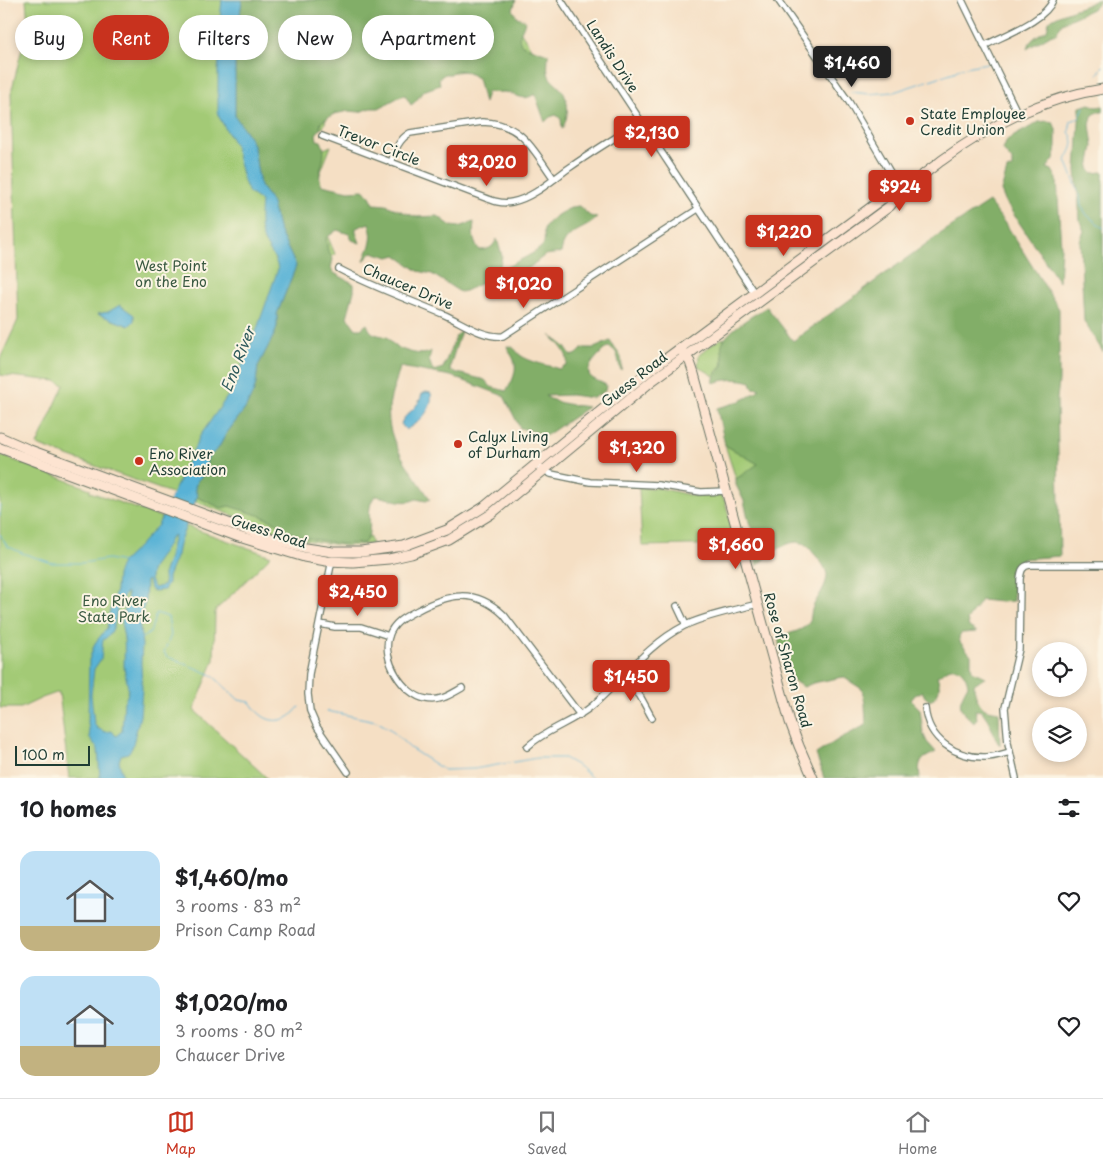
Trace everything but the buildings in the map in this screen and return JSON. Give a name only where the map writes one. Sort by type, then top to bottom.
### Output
[{"type":"main road","name":"Guess Road","points":[[0,437],[205,519],[332,557],[353,562],[389,559],[411,554],[449,540],[491,514],[683,352],[758,297],[882,199],[901,192],[985,131],[1018,114],[1052,100],[1103,89]]},
{"type":"main road","name":"Guess Road","points":[[332,557],[404,546],[447,530],[484,507],[648,372],[683,352]]},
{"type":"main road","name":"Rose of Sharon Road","points":[[683,352],[690,362],[790,722],[798,746],[813,778]]},
{"type":"main road","name":"Guess Road","points":[[0,448],[154,500]]},
{"type":"street","name":"Landis Drive","points":[[561,0],[758,297]]},
{"type":"street","points":[[778,0],[849,102],[901,192]]},
{"type":"street","points":[[962,0],[1018,114]]},
{"type":"street","points":[[984,46],[1041,16],[1053,0]]},
{"type":"street","points":[[391,163],[398,144],[410,133],[490,122],[507,126],[525,137],[554,179]]},
{"type":"street","name":"Trevor Circle","points":[[322,136],[499,202],[517,201],[538,190],[641,122]]},
{"type":"street","name":"Chaucer Drive","points":[[339,269],[360,280],[448,316],[479,331],[492,336],[503,336],[512,332],[533,316],[698,209]]},
{"type":"street","points":[[535,465],[551,474],[590,482],[658,485],[701,492],[726,491]]},
{"type":"street","points":[[332,557],[308,684],[310,710],[313,719],[348,772]]},
{"type":"street","points":[[1016,778],[1007,734],[1005,708],[1018,656],[1020,579],[1024,567],[1030,565],[1103,565]]},
{"type":"street","points":[[462,688],[442,698],[433,700],[422,698],[409,691],[389,662],[387,650],[389,636],[395,624],[440,599],[461,596],[484,601],[504,615],[580,715]]},
{"type":"street","points":[[527,747],[538,738],[580,715],[592,706],[666,637],[686,625],[757,604]]},
{"type":"street","points":[[676,606],[686,625]]},
{"type":"street","points":[[320,624],[335,627],[361,627],[389,636]]},
{"type":"street","points":[[623,676],[640,696],[652,718]]},
{"type":"street","points":[[926,708],[926,715],[931,728],[945,745],[961,753],[974,756],[989,757],[1010,752]]},
{"type":"green space","name":"West Point on the Eno","points":[[26,0],[328,0],[427,15],[362,15],[362,60],[494,60],[494,25],[519,29],[540,62],[338,86],[323,128],[312,128],[306,139],[324,149],[331,146],[309,202],[313,202],[335,254],[330,258],[328,271],[353,283],[294,501],[356,499],[372,544],[345,546],[299,539],[37,445],[64,385],[56,381],[0,375],[0,359],[18,320],[11,93],[19,60],[83,60],[83,15],[27,15]]},
{"type":"green space","points":[[242,0],[516,0],[513,10],[517,17],[525,20],[519,39],[520,42],[522,45],[548,54],[549,76],[566,97],[567,114],[562,129],[561,119],[556,115],[550,117],[545,122],[535,94],[522,98],[504,92],[487,92],[484,103],[478,78],[464,71],[455,70],[451,74],[445,74],[439,78],[440,85],[423,91],[411,105],[405,95],[379,108],[334,114],[321,122],[320,129],[316,134],[317,140],[321,141],[324,154],[320,180],[322,185],[349,191],[363,190],[370,196],[374,204],[386,205],[416,217],[438,216],[451,226],[459,227],[474,222],[473,233],[477,247],[480,250],[490,248],[497,239],[502,256],[500,265],[502,267],[509,266],[540,248],[544,243],[544,229],[546,225],[564,211],[579,206],[590,216],[597,218],[570,236],[563,245],[561,253],[545,255],[529,268],[500,280],[486,281],[460,292],[432,274],[418,271],[396,255],[389,257],[372,252],[364,261],[371,239],[369,223],[356,228],[360,243],[352,240],[349,234],[337,230],[326,238],[328,251],[333,259],[331,268],[334,273],[354,284],[347,317],[356,329],[361,329],[367,324],[372,333],[387,337],[400,349],[423,354],[431,351],[429,360],[433,371],[443,368],[456,336],[461,331],[450,371],[485,380],[491,387],[506,391],[515,372],[514,360],[507,346],[513,348],[528,360],[559,369],[567,364],[566,356],[562,348],[550,335],[565,347],[571,356],[577,354],[583,348],[594,348],[610,341],[622,360],[621,370],[616,353],[607,347],[593,361],[589,374],[592,378],[606,385],[605,391],[593,398],[571,395],[545,396],[571,405],[588,407],[547,435],[520,428],[504,396],[451,376],[400,367],[389,408],[391,433],[402,456],[430,499],[426,501],[416,499],[406,502],[375,496],[370,508],[369,532],[364,543],[342,544],[302,537],[261,516],[229,506],[221,508],[197,497],[195,487],[197,481],[204,474],[207,459],[219,447],[226,434],[245,409],[254,391],[258,366],[275,333],[277,314],[296,266],[278,228],[268,196],[260,186],[254,148],[247,133],[238,123],[235,116],[235,60],[268,60],[268,15],[240,15]]},
{"type":"green space","points":[[1096,0],[1101,0],[1094,8],[1062,23],[1056,34],[1052,34],[1027,49],[1032,40],[1047,30],[1049,21]]},
{"type":"green space","points":[[1090,104],[1096,107],[1103,106],[1103,112],[1097,112],[1092,116],[1090,125],[1093,146],[1089,168],[1092,173],[1103,172],[1103,352],[1084,321],[1080,241],[1084,231],[1080,221],[1076,170],[1080,107]]},
{"type":"green space","points":[[1039,122],[1053,122],[1056,129],[1054,159],[1047,168],[1052,170],[1057,179],[1061,247],[1059,282],[1006,203],[1001,191],[1007,170],[1012,168],[1012,161],[1003,150],[1007,140]]},
{"type":"green space","points":[[989,202],[1009,229],[1059,309],[1059,381],[1057,399],[1060,556],[1021,559],[1014,569],[1013,601],[981,600],[967,620],[969,627],[977,632],[962,633],[959,636],[960,642],[971,655],[972,671],[985,677],[974,684],[979,702],[987,710],[999,712],[1000,745],[982,711],[975,710],[977,718],[974,723],[964,713],[960,706],[968,685],[962,671],[952,668],[937,676],[939,690],[933,699],[930,701],[922,691],[911,700],[920,709],[923,733],[927,742],[936,752],[921,761],[919,767],[920,778],[824,778],[816,754],[866,725],[862,689],[843,677],[813,683],[804,687],[793,680],[785,666],[779,637],[801,629],[809,623],[813,607],[825,584],[827,574],[818,558],[806,545],[800,542],[787,544],[757,566],[755,557],[757,542],[749,522],[744,501],[736,485],[736,479],[758,464],[725,445],[717,408],[740,401],[760,389],[753,388],[751,382],[741,380],[713,383],[715,375],[723,364],[722,344],[735,328],[767,307],[793,341],[937,236]]},
{"type":"green space","points":[[724,338],[722,367],[714,376],[698,366],[699,355],[715,342]]},
{"type":"green space","points":[[725,445],[759,464],[736,479]]},
{"type":"green space","name":"Eno River State Park","points":[[0,455],[90,489],[90,492],[271,556],[215,611],[214,660],[194,710],[267,778],[69,778],[59,692],[21,708],[0,708]]},
{"type":"green space","points":[[639,488],[659,488],[694,496],[721,496],[725,501],[736,544],[642,546]]},
{"type":"water","points":[[222,0],[242,0],[240,15],[220,15]]},
{"type":"water","points":[[219,60],[235,60],[235,116],[250,138],[254,148],[260,186],[272,204],[278,228],[296,266],[277,314],[275,333],[258,366],[254,391],[245,409],[226,434],[219,447],[207,459],[204,474],[197,481],[195,487],[197,497],[179,544],[177,555],[168,577],[168,583],[164,590],[154,591],[150,589],[148,580],[146,581],[145,603],[139,619],[142,645],[140,716],[132,748],[128,753],[121,755],[119,761],[123,778],[100,778],[98,749],[90,738],[88,723],[89,660],[95,643],[107,628],[116,590],[117,575],[122,562],[158,525],[200,436],[236,384],[246,352],[253,340],[278,269],[276,261],[261,232],[261,201],[249,193],[243,179],[235,146],[218,115]],"holes":[[[174,535],[164,571],[164,585],[155,588],[150,580],[151,571]],[[127,593],[122,625],[124,667],[128,694],[124,701],[122,731],[116,736],[112,731],[105,732],[97,728],[94,723],[91,695],[94,669],[101,659],[103,640],[111,633],[119,603]]]},
{"type":"water","points":[[120,305],[134,315],[134,321],[129,326],[97,314],[108,312]]},
{"type":"water","points":[[426,392],[431,393],[428,410],[416,423],[406,430],[401,424],[405,416],[418,404],[422,394]]},
{"type":"waterway","points":[[851,92],[869,94],[894,92],[961,68],[987,63]]},
{"type":"waterway","points":[[1098,74],[1103,66]]},
{"type":"waterway","points":[[1084,107],[1079,118],[1071,121],[1069,132],[1073,143],[1066,160],[1080,196],[1081,206],[1087,215],[1103,228]]},
{"type":"waterway","points":[[0,505],[0,516]]},
{"type":"waterway","points":[[0,534],[7,546],[52,563],[82,563],[108,559],[123,562]]},
{"type":"waterway","points":[[140,639],[150,633],[156,613],[168,617],[171,635],[164,652],[166,656],[212,675],[239,700],[250,702],[261,715],[270,720],[287,718],[299,707]]},
{"type":"waterway","points":[[327,711],[376,721],[390,729],[410,748],[444,770],[474,769],[537,758],[564,758],[580,767],[592,778]]},
{"type":"place","name":"State Employee Credit Union","points":[[910,121]]},
{"type":"place","name":"Calyx Living of Durham","points":[[458,444]]},
{"type":"place","name":"Eno River Association","points":[[139,461]]},
{"type":"water label","name":"Eno River","points":[[237,359]]}]
